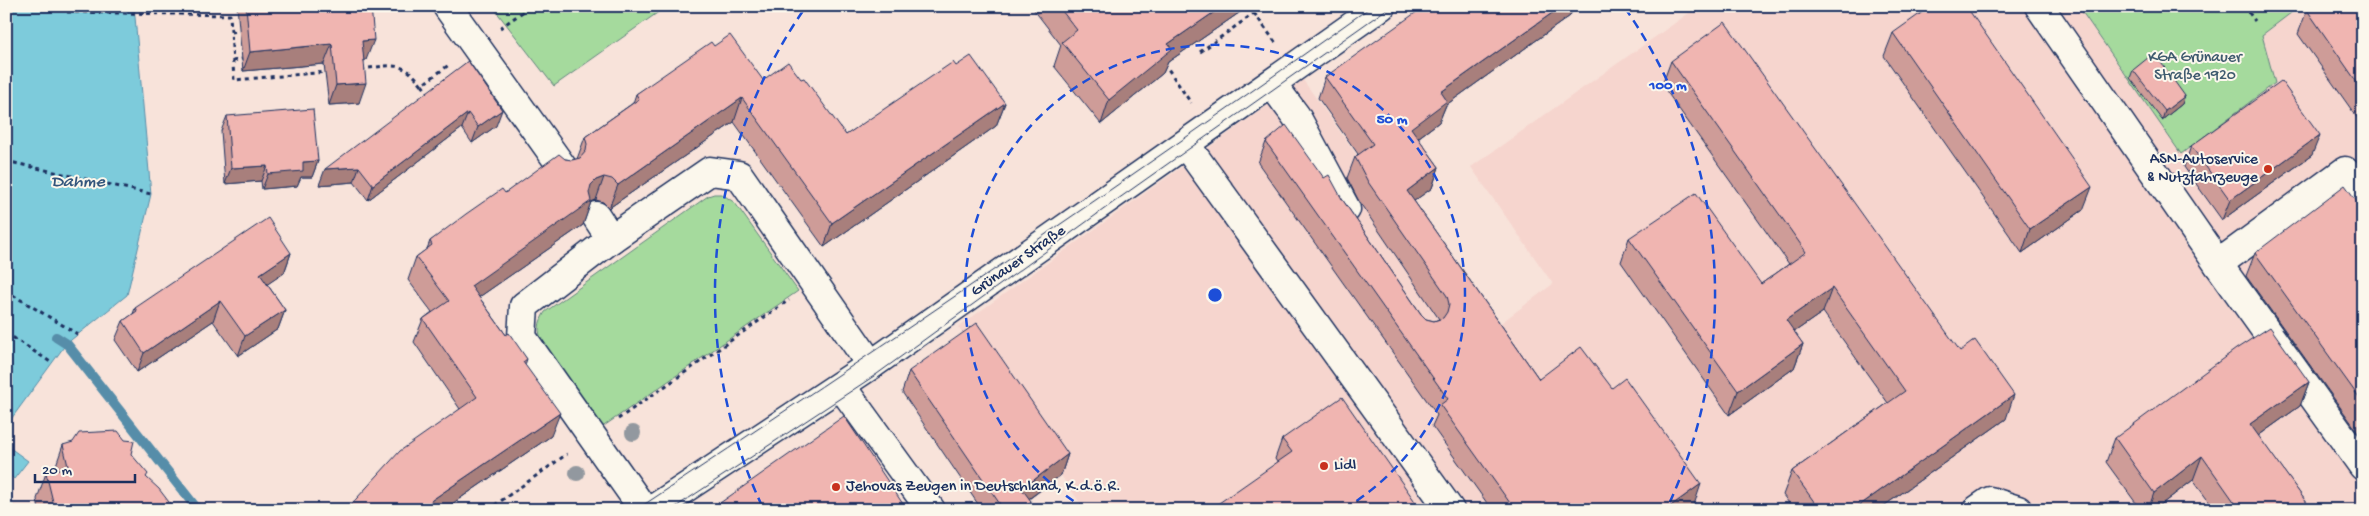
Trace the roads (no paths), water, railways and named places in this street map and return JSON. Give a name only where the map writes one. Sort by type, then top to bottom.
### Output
[{"type":"main road","points":[[447,6],[563,168]]},
{"type":"main road","name":"Grünauer Straße","points":[[652,510],[841,386],[1381,6]]},
{"type":"main road","points":[[2038,6],[2218,264],[2363,466]]},
{"type":"main road","points":[[1272,84],[1296,116],[1347,211],[1358,227]]},
{"type":"main road","points":[[1186,145],[1450,510]]},
{"type":"main road","points":[[644,510],[522,337],[524,306],[611,239],[710,171],[739,175],[871,365]]},
{"type":"main road","points":[[2218,264],[2344,171],[2363,197]]},
{"type":"main road","points":[[596,216],[611,239]]},
{"type":"main road","points":[[841,386],[931,510]]},
{"type":"main road","points":[[1977,510],[1990,501],[2018,510]]},
{"type":"water","name":"Dahme","points":[[6,6],[134,6],[151,194],[127,295],[66,344],[6,426]]},
{"type":"water","points":[[6,445],[28,461],[14,479],[6,472]]},
{"type":"waterway","points":[[56,337],[67,344],[198,510]]},
{"type":"tram line","points":[[636,510],[1006,261],[1190,135],[1372,6]]},
{"type":"tram line","points":[[671,510],[877,374],[1118,199],[1391,6]]},
{"type":"place","name":"ASN-Autoservice & Nutzfahrzeuge","points":[[2268,169]]},
{"type":"place","name":"Lidl","points":[[1324,466]]},
{"type":"place","name":"Jehovas Zeugen in Deutschland, K.d.ö.R.","points":[[836,487]]},
{"type":"park label","name":"KGA Grünauer Straße 1920","points":[[2195,67]]}]
